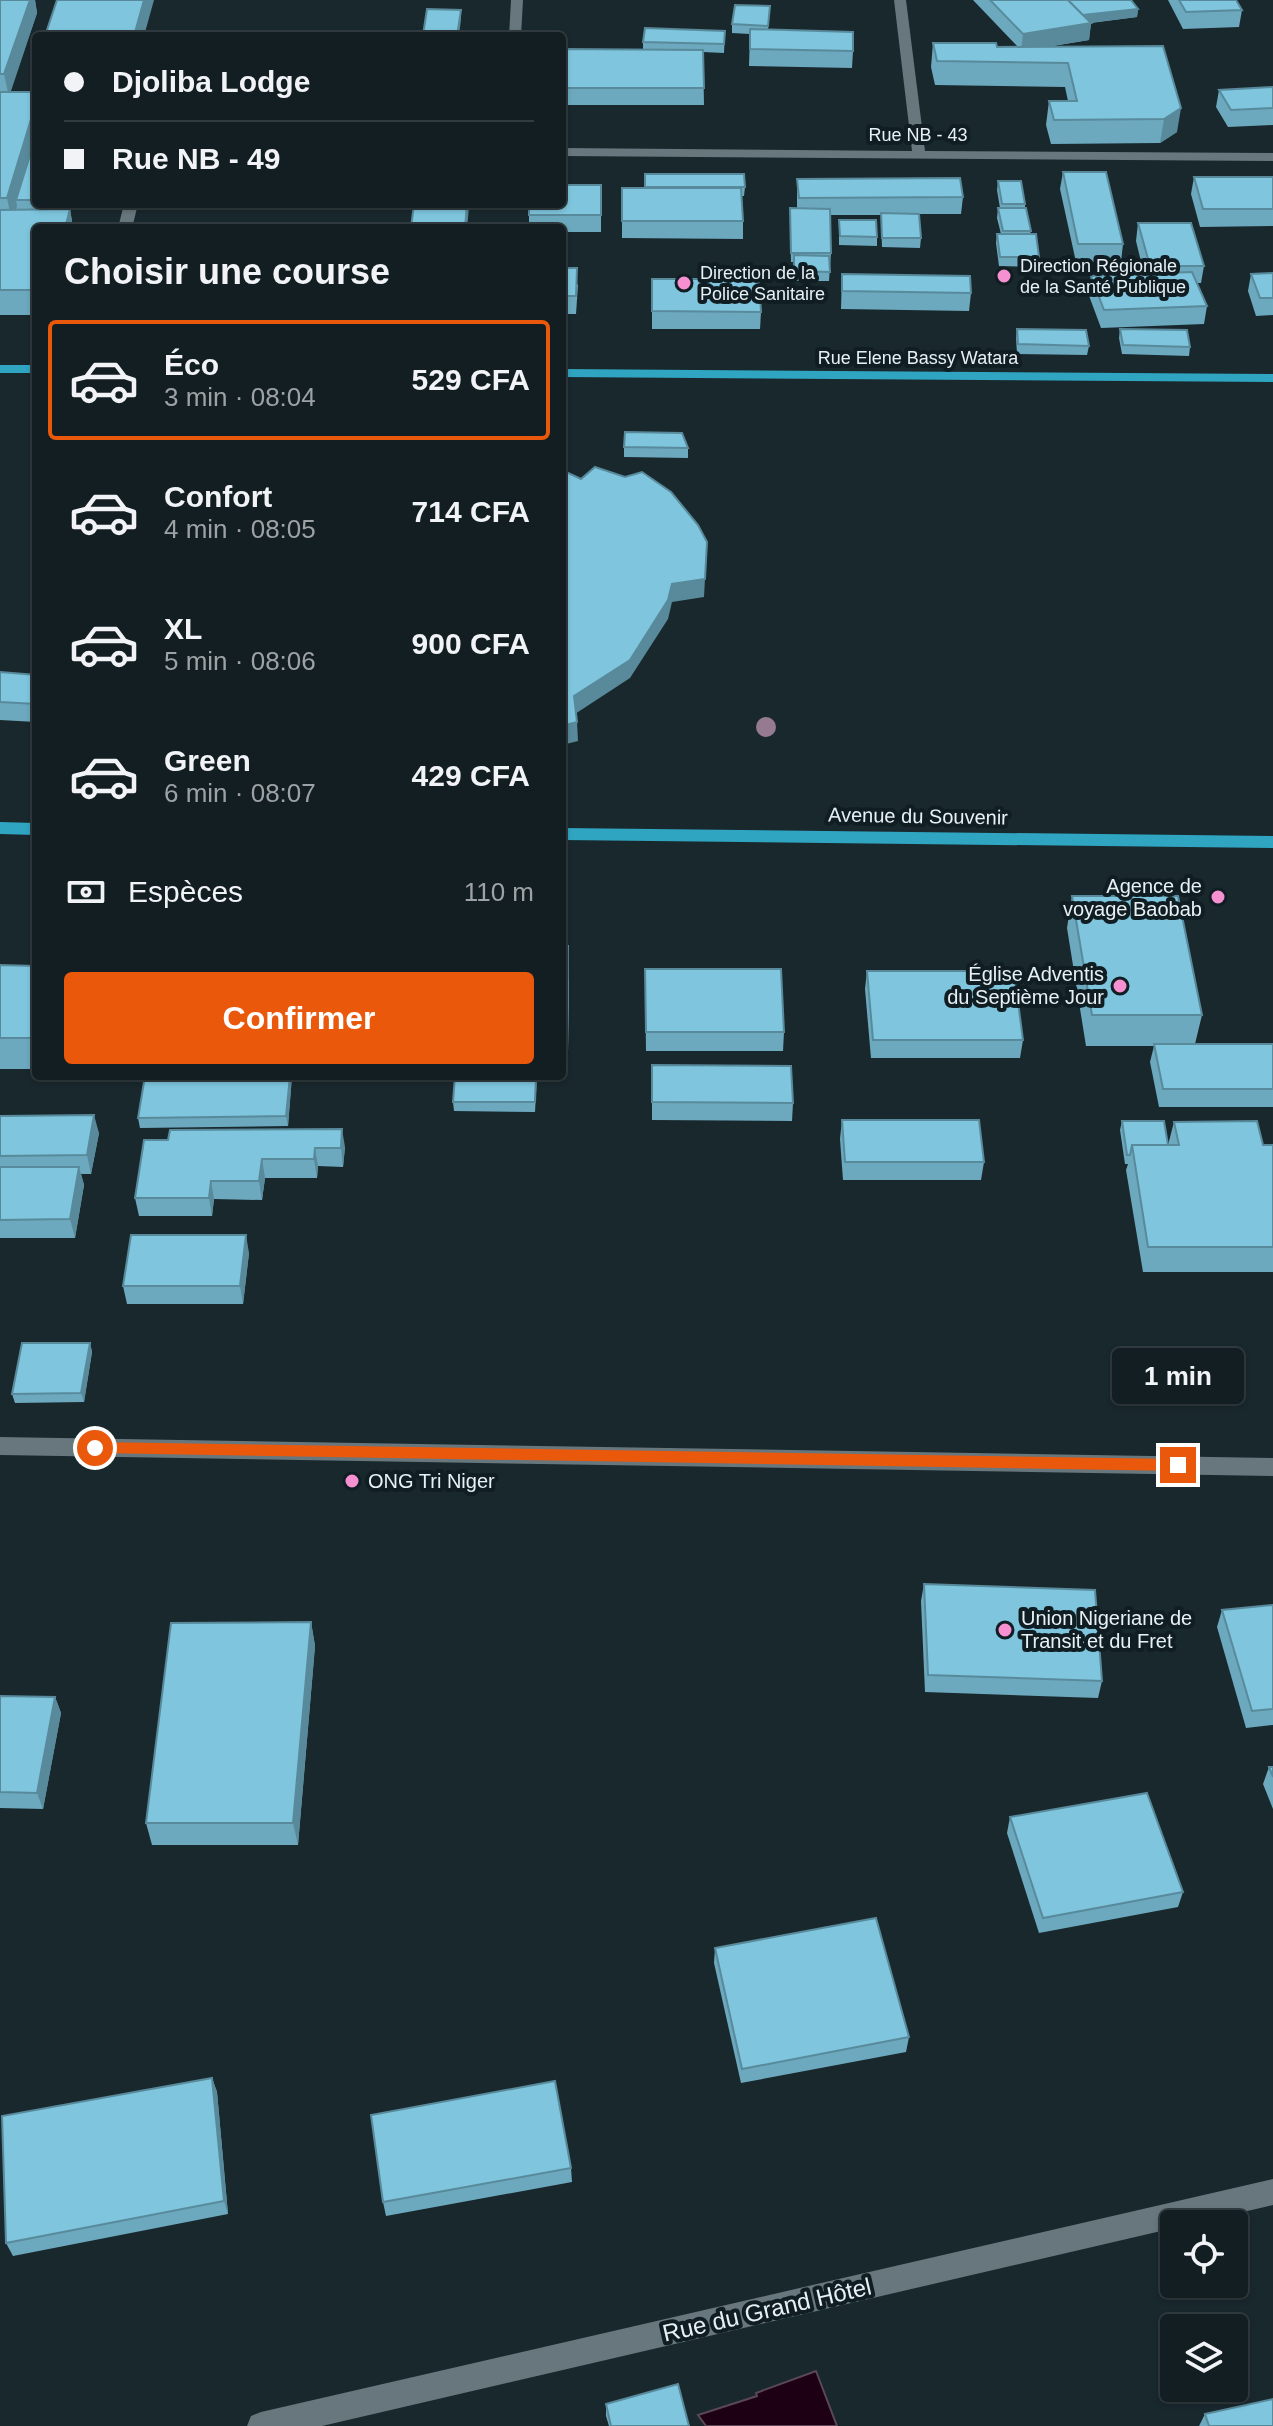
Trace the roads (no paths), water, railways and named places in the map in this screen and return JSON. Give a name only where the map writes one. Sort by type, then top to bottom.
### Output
[{"type":"main road","points":[[0,369],[32,369]]},
{"type":"main road","name":"Rue Elene Bassy Watara","points":[[566,373],[1273,378]]},
{"type":"main road","points":[[0,828],[32,829]]},
{"type":"main road","name":"Avenue du Souvenir","points":[[566,834],[1273,842]]},
{"type":"street","points":[[515,32],[517,0]]},
{"type":"street","points":[[900,0],[919,153]]},
{"type":"street","name":"Rue NB - 43","points":[[566,152],[1273,157]]},
{"type":"street","points":[[0,1446],[1273,1467]]},
{"type":"street","name":"Rue du Grand Hôtel","points":[[261,2426],[1273,2192]]},
{"type":"place","name":"Direction Régionale de la Santé Publique","points":[[1004,276]]},
{"type":"place","name":"Direction de la Police Sanitaire","points":[[684,283]]},
{"type":"place","name":"Agence de voyage Baobab","points":[[1218,897]]},
{"type":"place","name":"Église Adventis du Septième Jour","points":[[1120,986]]},
{"type":"place","name":"ONG Tri Niger","points":[[352,1481]]},
{"type":"place","name":"Union Nigeriane de Transit et du Fret","points":[[1005,1630]]}]
